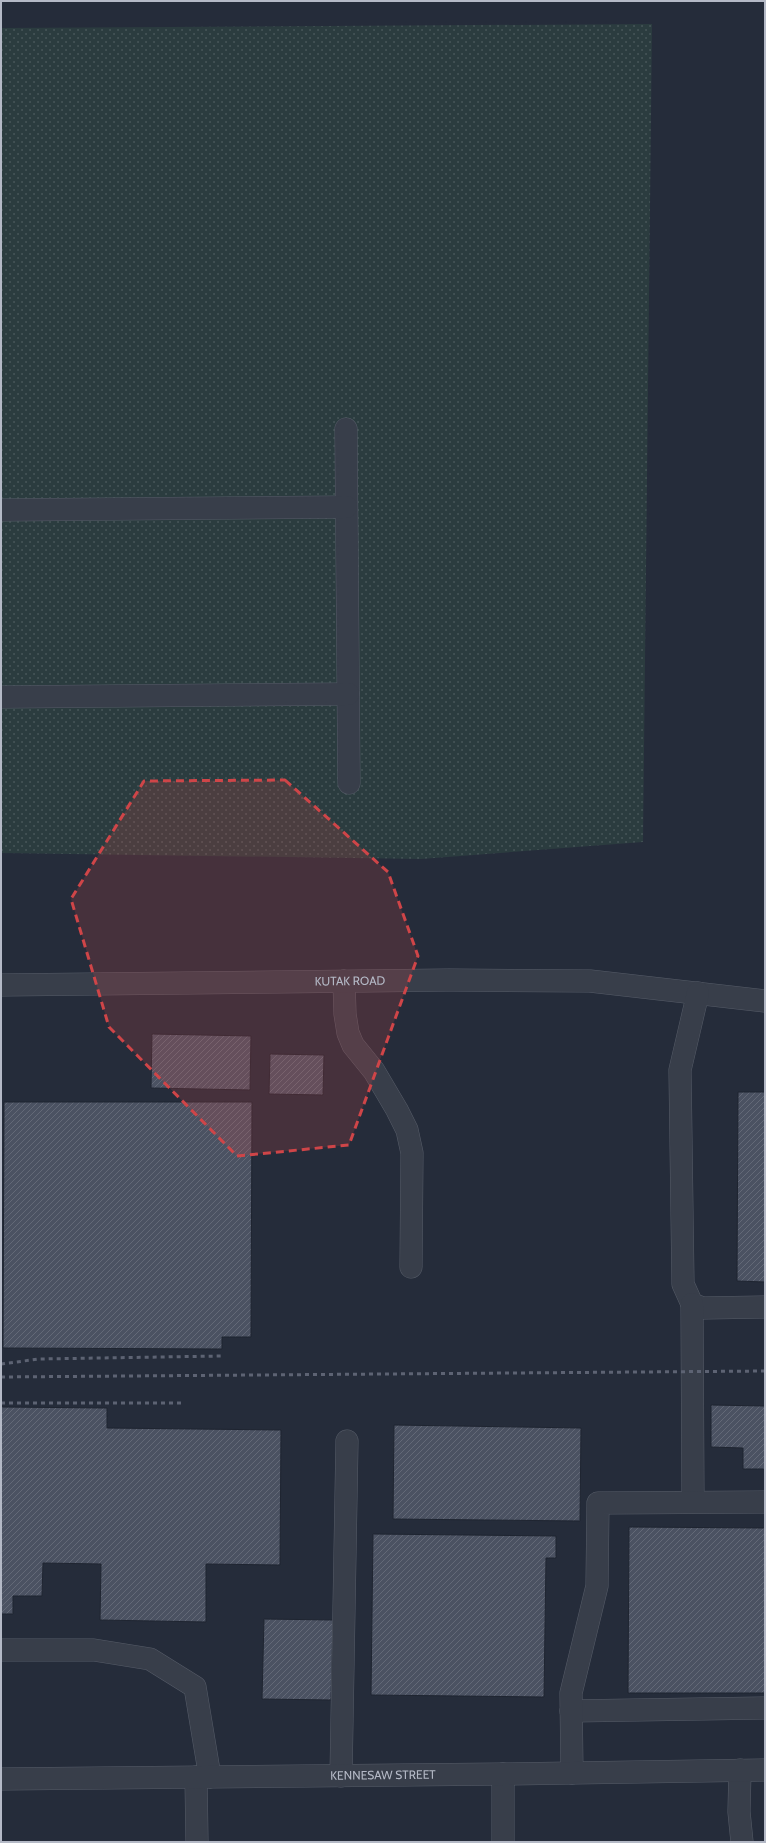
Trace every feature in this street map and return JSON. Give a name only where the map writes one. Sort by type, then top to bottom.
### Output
[{"type":"street","points":[[346,429],[349,783]]},
{"type":"street","points":[[1,510],[346,507]]},
{"type":"street","points":[[1,697],[348,694]]},
{"type":"street","points":[[344,981],[345,1014],[348,1033],[353,1045],[374,1070],[398,1110],[406,1130],[412,1152],[411,1267]]},
{"type":"street","name":"KUTAK ROAD","points":[[1,985],[344,981],[590,981],[765,1002]]},
{"type":"street","points":[[694,1502],[692,1304],[683,1284],[680,1070],[698,993]]},
{"type":"street","points":[[692,1304],[703,1308],[765,1308]]},
{"type":"street","points":[[341,1776],[347,1441]]},
{"type":"street","points":[[572,1773],[571,1693],[597,1586],[598,1503],[765,1502]]},
{"type":"street","points":[[1,1650],[94,1650],[150,1659],[195,1687],[203,1777],[197,1842]]},
{"type":"street","points":[[571,1711],[765,1708]]},
{"type":"street","points":[[740,1770],[739,1812],[742,1842]]},
{"type":"street","name":"KENNESAW STREET","points":[[1,1779],[765,1770]]},
{"type":"street","points":[[503,1774],[503,1842]]},
{"type":"highlighted area","points":[[285,780],[388,872],[418,956],[349,1145],[237,1156],[109,1027],[71,899],[144,781]]},
{"type":"shaded area","points":[[652,24],[643,842],[421,859],[1,853],[1,28]]},
{"type":"building","points":[[152,1034],[251,1036],[250,1090],[151,1088]]},
{"type":"building","points":[[270,1054],[324,1055],[323,1095],[269,1094]]},
{"type":"building","points":[[738,1092],[765,1092],[765,1282],[737,1281]]},
{"type":"building","points":[[4,1102],[252,1102],[251,1337],[222,1337],[222,1349],[3,1348]]},
{"type":"building","points":[[711,1405],[765,1406],[765,1469],[743,1469],[743,1448],[711,1447]]},
{"type":"building","points":[[1,1407],[107,1408],[107,1428],[281,1430],[280,1565],[206,1564],[206,1622],[100,1620],[101,1564],[43,1563],[42,1596],[13,1596],[13,1614],[1,1614]]},
{"type":"building","points":[[394,1425],[581,1428],[580,1521],[393,1519]]},
{"type":"building","points":[[629,1527],[765,1528],[765,1693],[628,1693]]},
{"type":"building","points":[[373,1534],[556,1536],[556,1558],[546,1558],[544,1697],[371,1695]]},
{"type":"building","points":[[264,1619],[333,1620],[331,1700],[262,1699]]},
{"type":"railway","points":[[1,1364],[39,1359],[221,1356]]},
{"type":"railway","points":[[1,1377],[765,1371]]},
{"type":"railway","points":[[1,1403],[184,1403]]}]
